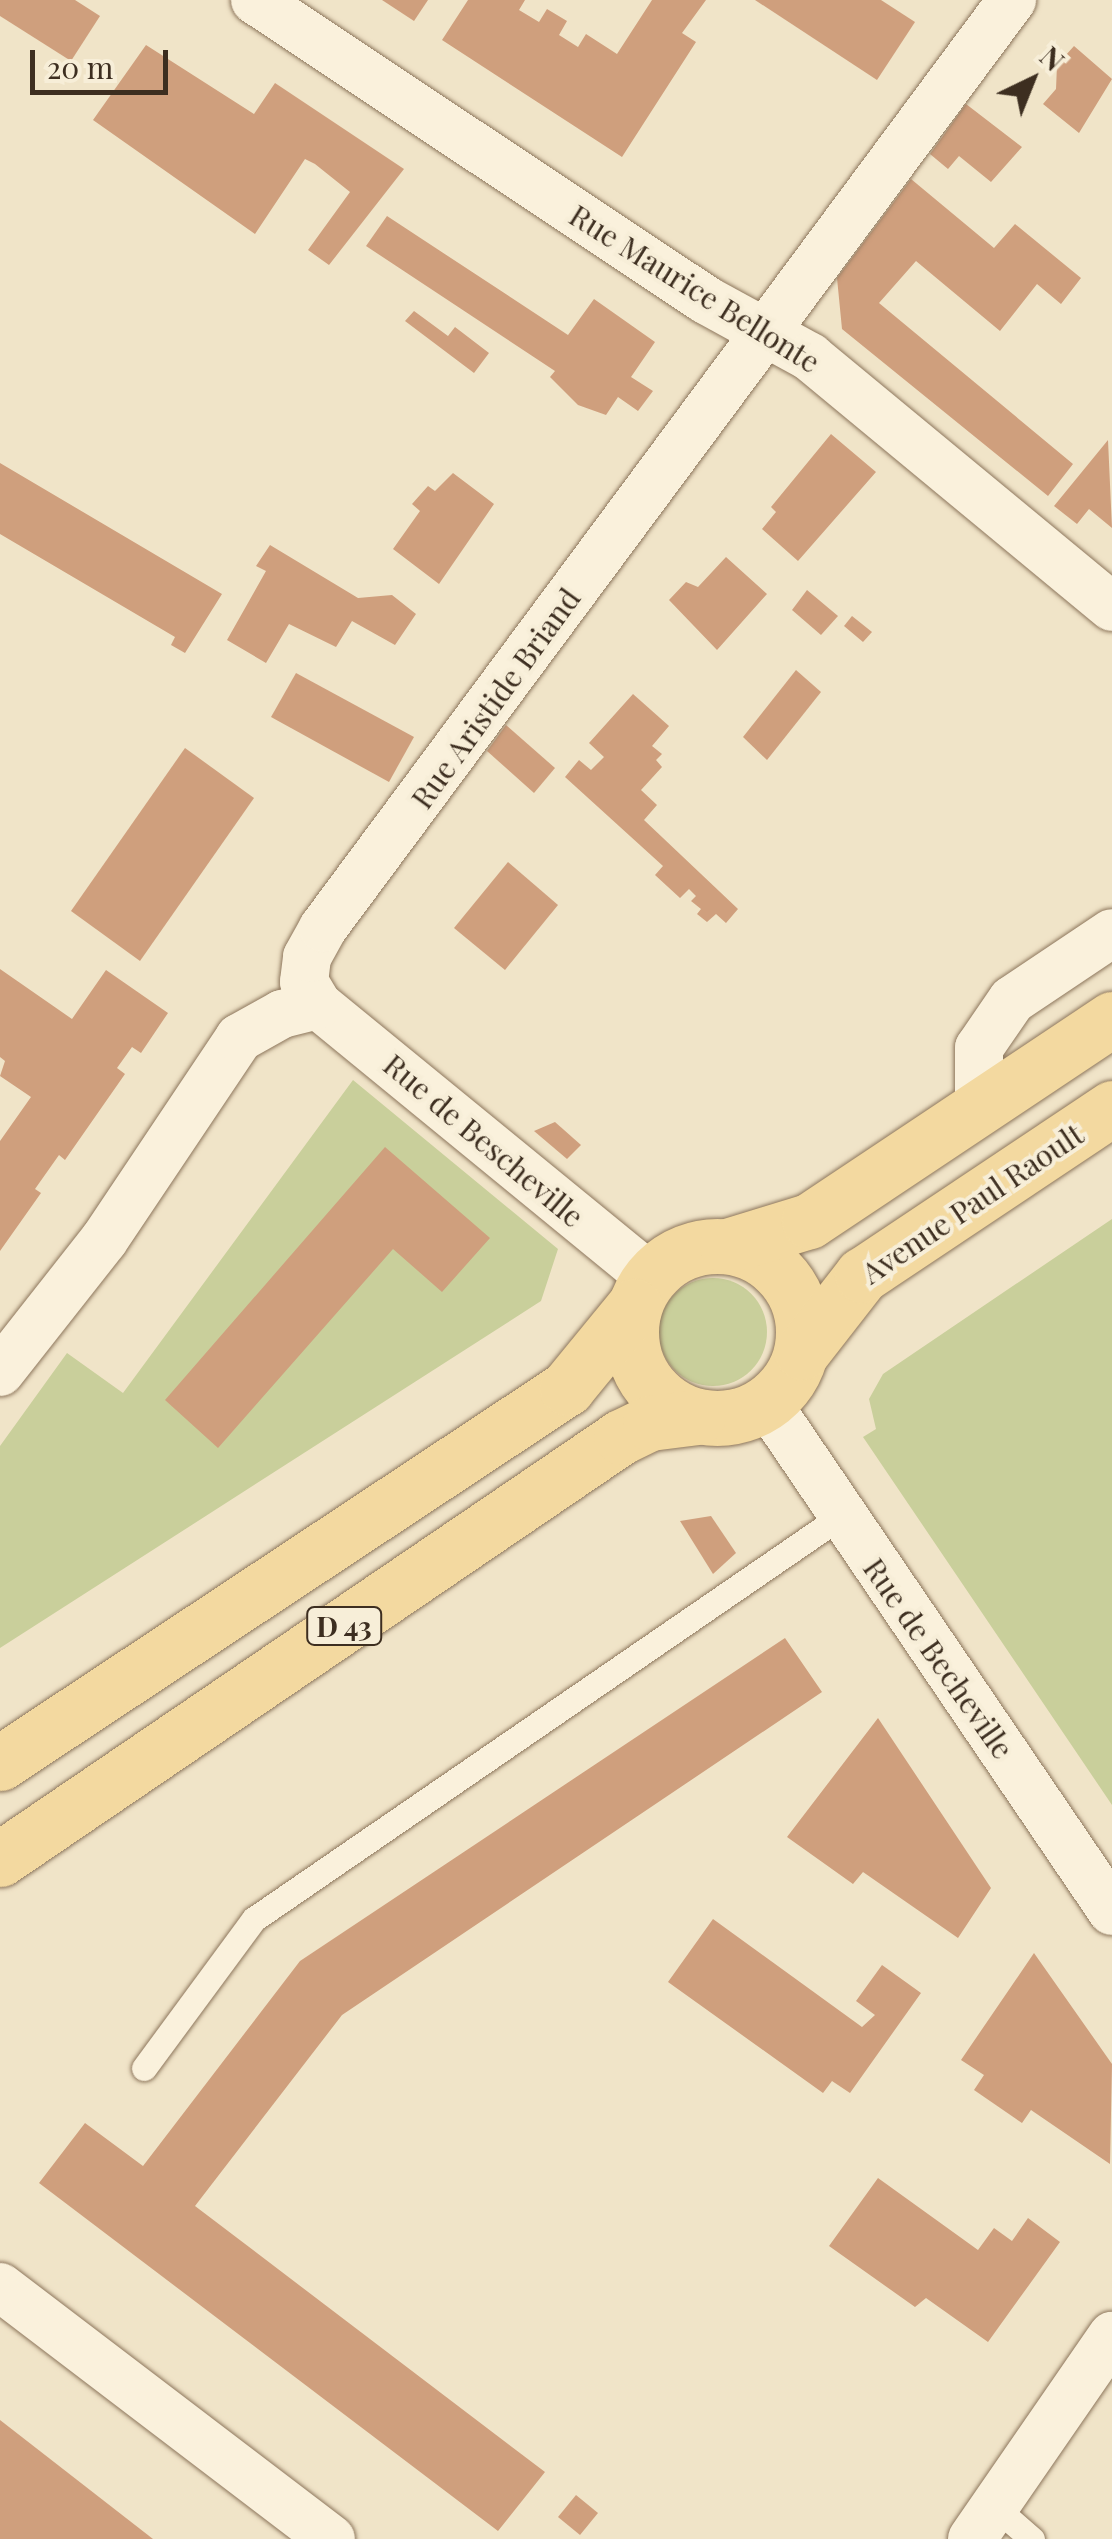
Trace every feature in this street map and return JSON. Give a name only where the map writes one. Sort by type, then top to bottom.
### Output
[{"type":"main road","points":[[727,1246],[772,1264],[788,1282],[802,1316],[802,1352],[785,1386],[767,1404],[745,1414],[698,1417],[657,1394],[642,1375],[633,1354],[642,1291],[681,1253],[727,1246],[809,1221],[1112,1020]]},
{"type":"main road","name":"Avenue Paul Raoult","points":[[802,1352],[862,1274],[1112,1108]]},
{"type":"main road","name":"D 43","points":[[0,1763],[567,1388],[642,1291]]},
{"type":"main road","name":"D 43","points":[[0,1859],[622,1437],[650,1423],[698,1417]]},
{"type":"street","name":"Rue Maurice Bellonte","points":[[255,0],[706,300],[810,357],[1112,607]]},
{"type":"street","name":"Rue Aristide Briand","points":[[318,1005],[304,982],[307,957],[323,928],[766,332],[991,7]]},
{"type":"street","points":[[979,1108],[979,1048],[1012,1000],[1112,933]]},
{"type":"street","name":"Rue de Bescheville","points":[[318,1005],[642,1291]]},
{"type":"street","points":[[0,1372],[104,1240],[238,1038],[282,1014],[318,1005]]},
{"type":"street","name":"Rue de Becheville","points":[[767,1404],[1112,1911]]},
{"type":"street","points":[[0,2287],[331,2539]]},
{"type":"street","points":[[983,2523],[1112,2336]]},
{"type":"lane","points":[[144,2068],[254,1919],[841,1516]]},
{"type":"lane","points":[[983,2523],[1032,2539]]},
{"type":"green space","points":[[353,1080],[558,1249],[541,1301],[0,1648],[0,1446],[67,1353],[123,1393]]},
{"type":"green space","points":[[1112,1219],[1112,1805],[863,1437],[876,1429],[869,1399],[883,1374]]},
{"type":"green space","points":[[713,1278],[734,1282],[751,1294],[763,1311],[767,1332],[763,1353],[751,1370],[734,1382],[713,1386],[692,1382],[675,1370],[663,1353],[659,1332],[663,1311],[675,1294],[692,1282]]},
{"type":"building","points":[[0,0],[75,0],[100,16],[71,61],[0,16]]},
{"type":"building","points":[[382,0],[428,0],[414,21]]},
{"type":"building","points":[[468,0],[525,0],[519,10],[539,22],[547,9],[567,21],[559,35],[578,47],[586,34],[617,54],[652,0],[706,0],[682,33],[696,42],[622,157],[442,40]]},
{"type":"building","points":[[755,0],[881,0],[915,22],[877,80]]},
{"type":"building","points":[[146,45],[254,114],[275,83],[404,169],[329,265],[308,250],[350,192],[305,159],[255,234],[93,120]]},
{"type":"building","points":[[1074,46],[1112,79],[1079,133],[1043,104],[1056,89],[1057,65]]},
{"type":"building","points":[[966,104],[1022,147],[991,182],[959,156],[948,169],[930,154]]},
{"type":"building","points":[[911,179],[994,248],[1015,224],[1081,278],[1061,304],[1037,284],[1000,331],[916,261],[879,303],[1073,464],[1048,496],[842,329],[837,278]]},
{"type":"building","points":[[387,216],[568,335],[594,299],[655,342],[631,377],[653,391],[638,411],[618,397],[606,415],[578,405],[550,377],[555,371],[366,246]]},
{"type":"building","points":[[414,311],[448,336],[455,327],[489,353],[474,373],[405,321]]},
{"type":"building","points":[[831,434],[876,472],[798,561],[762,529],[776,512],[771,507]]},
{"type":"building","points":[[1108,440],[1112,528],[1089,509],[1077,524],[1054,506]]},
{"type":"building","points":[[0,463],[222,594],[185,653],[171,645],[175,637],[0,534]]},
{"type":"building","points":[[453,473],[494,504],[439,584],[393,549],[420,511],[412,504],[428,486],[435,491]]},
{"type":"building","points":[[270,545],[358,598],[392,595],[416,614],[395,645],[352,621],[336,647],[289,624],[266,663],[227,640],[266,571],[256,566]]},
{"type":"building","points":[[726,557],[767,594],[717,650],[669,600],[686,582],[698,587]]},
{"type":"building","points":[[807,590],[838,616],[821,635],[792,610]]},
{"type":"building","points":[[852,616],[872,632],[863,642],[844,626]]},
{"type":"building","points":[[796,670],[821,692],[767,760],[743,737]]},
{"type":"building","points":[[296,673],[414,737],[389,782],[271,717]]},
{"type":"building","points":[[633,694],[669,726],[652,746],[662,754],[656,760],[662,767],[641,790],[657,805],[644,820],[738,909],[726,923],[716,914],[707,922],[697,914],[701,909],[691,901],[696,896],[689,889],[680,898],[655,875],[663,866],[565,777],[579,760],[591,770],[604,757],[589,743]]},
{"type":"building","points":[[506,725],[555,768],[534,793],[487,751]]},
{"type":"building","points":[[185,748],[254,798],[140,961],[71,911]]},
{"type":"building","points":[[508,862],[558,905],[505,970],[454,928]]},
{"type":"building","points":[[0,969],[72,1019],[106,970],[168,1013],[141,1053],[132,1047],[117,1068],[125,1074],[65,1160],[59,1155],[35,1189],[41,1193],[0,1251],[0,1141],[31,1097],[0,1076],[5,1061],[0,1057]]},
{"type":"building","points":[[555,1122],[581,1145],[567,1159],[534,1131]]},
{"type":"building","points":[[385,1147],[490,1238],[442,1292],[393,1249],[218,1448],[165,1400]]},
{"type":"building","points":[[711,1516],[736,1553],[713,1574],[680,1521]]},
{"type":"building","points":[[785,1638],[822,1692],[342,2015],[195,2206],[545,2472],[498,2531],[39,2183],[85,2123],[143,2166],[300,1961]]},
{"type":"building","points":[[878,1718],[991,1888],[958,1938],[863,1872],[853,1884],[787,1837]]},
{"type":"building","points":[[713,1919],[862,2027],[875,2015],[856,2001],[882,1965],[921,1993],[850,2093],[832,2081],[823,2093],[668,1982]]},
{"type":"building","points":[[1034,1953],[1112,2064],[1110,2164],[1031,2110],[1022,2123],[974,2090],[984,2075],[961,2060]]},
{"type":"building","points":[[878,2178],[978,2250],[994,2228],[1012,2241],[1028,2218],[1060,2242],[988,2342],[926,2298],[915,2307],[829,2246]]},
{"type":"building","points":[[0,2420],[153,2539],[0,2539]]},
{"type":"building","points":[[576,2495],[598,2513],[580,2535],[558,2517]]}]
